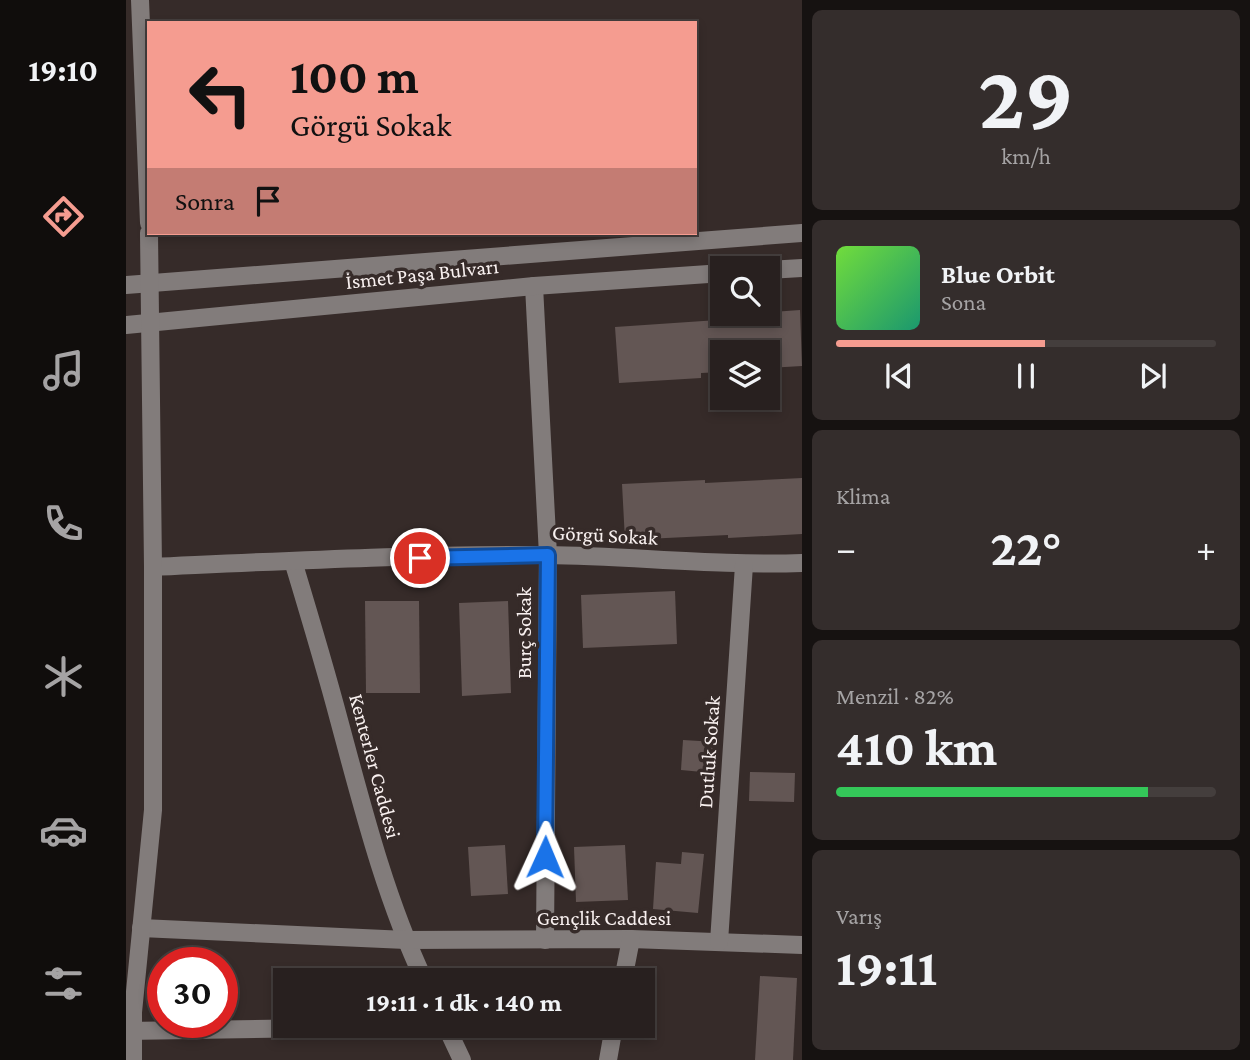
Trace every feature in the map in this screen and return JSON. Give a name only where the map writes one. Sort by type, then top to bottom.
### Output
[{"type":"street","points":[[140,0],[147,173]]},
{"type":"street","name":"İsmet Paşa Bulvarı","points":[[126,285],[802,233]]},
{"type":"street","points":[[133,1060],[130,1031],[153,810],[152,323],[149,235]]},
{"type":"street","points":[[780,269],[802,268]]},
{"type":"street","name":"İsmet Paşa Bulvarı","points":[[126,325],[534,286],[710,274]]},
{"type":"street","name":"Burç Sokak","points":[[534,286],[548,555],[545,940]]},
{"type":"street","name":"Görgü Sokak","points":[[153,567],[548,555],[744,565],[802,562]]},
{"type":"street","name":"Kenterler Caddesi","points":[[293,561],[379,868],[419,968]]},
{"type":"street","name":"Dutluk Sokak","points":[[719,942],[744,565]]},
{"type":"street","name":"Gençlik Caddesi","points":[[141,928],[406,940],[631,939],[802,945]]},
{"type":"street","points":[[625,968],[631,939]]},
{"type":"street","points":[[130,1031],[273,1029]]},
{"type":"street","points":[[450,1038],[462,1060]]},
{"type":"street","points":[[608,1060],[612,1038]]},
{"type":"building","points":[[800,310],[802,366],[780,367],[780,340],[710,340],[710,373],[701,373],[701,378],[619,383],[615,327],[710,321],[710,326],[780,326],[780,311]]},
{"type":"building","points":[[802,478],[802,534],[625,540],[622,484]]},
{"type":"building","points":[[675,591],[677,644],[583,648],[581,595]]},
{"type":"building","points":[[365,601],[419,601],[420,693],[366,693]]},
{"type":"building","points":[[508,601],[511,693],[462,696],[459,603]]},
{"type":"building","points":[[683,740],[716,742],[713,773],[681,770]]},
{"type":"building","points":[[750,772],[795,773],[794,802],[749,801]]},
{"type":"building","points":[[505,845],[508,894],[471,896],[468,847]]},
{"type":"building","points":[[625,845],[628,900],[576,902],[574,847]]},
{"type":"building","points":[[682,852],[704,854],[698,913],[653,909],[656,862],[681,864]]},
{"type":"building","points":[[760,976],[797,978],[793,1060],[755,1060]]},
{"type":"route","points":[[420,558],[548,555],[545,857]]}]
